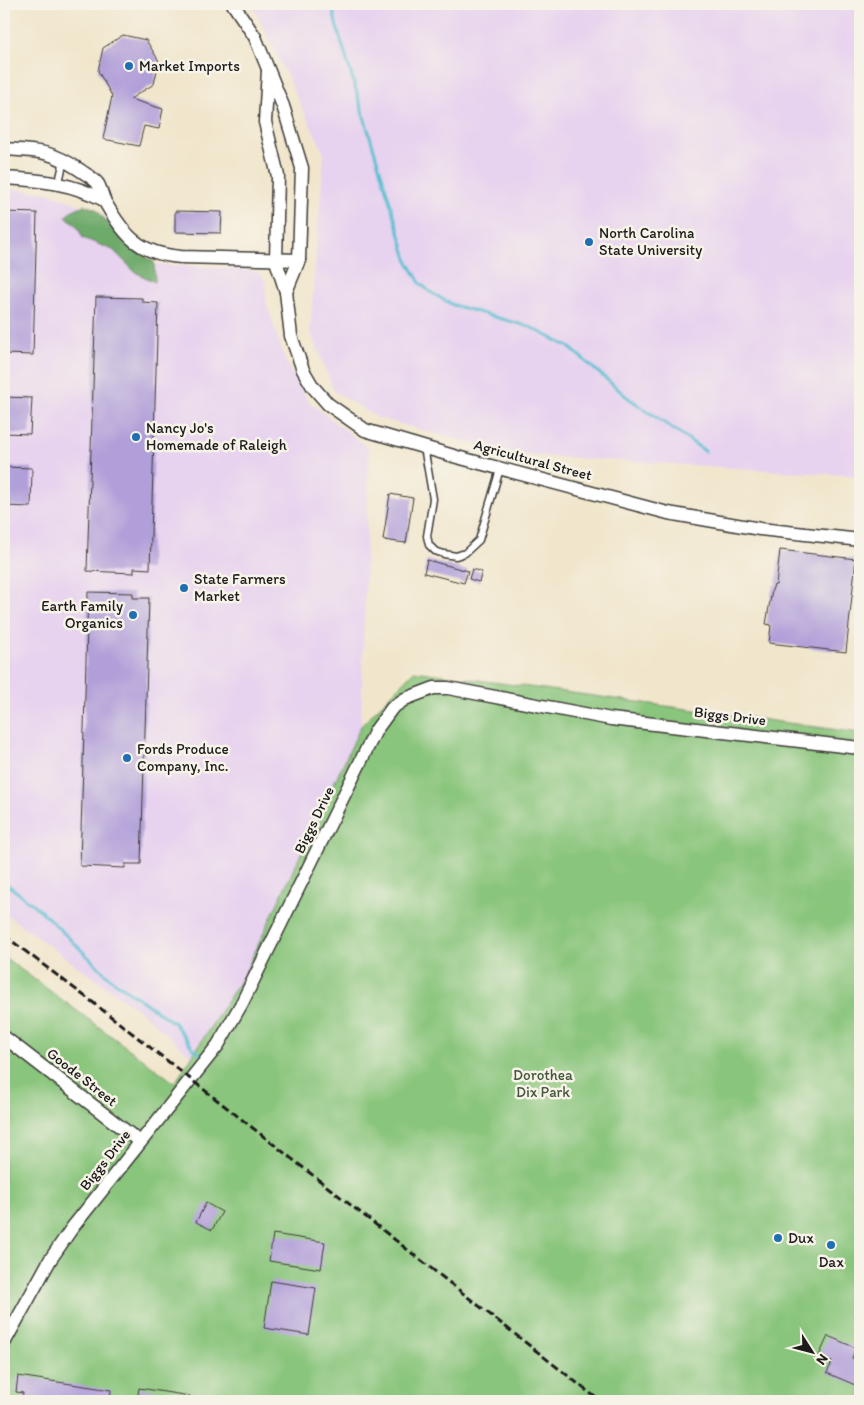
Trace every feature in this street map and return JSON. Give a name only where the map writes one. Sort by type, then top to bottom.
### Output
[{"type":"street","name":"Agricultural Street","points":[[233,4],[254,38],[268,70],[286,113],[302,168],[299,260],[286,292]]},
{"type":"street","name":"Agricultural Street","points":[[268,70],[265,122],[278,176],[276,260],[286,292],[291,336],[303,370],[318,393],[328,404],[365,430],[500,469],[692,519],[860,540]]},
{"type":"street","points":[[4,149],[44,151],[64,160],[98,184],[104,200],[119,223],[147,250],[163,255],[299,260]]},
{"type":"street","points":[[4,178],[59,182],[89,192],[104,200]]},
{"type":"street","name":"Biggs Drive","points":[[4,1343],[50,1260],[140,1142],[218,1045],[230,1025],[376,730],[388,713],[405,699],[434,688],[462,689],[612,719],[860,748]]},
{"type":"street","name":"Goode Street","points":[[4,1037],[140,1142]]},
{"type":"lane","points":[[59,182],[64,160]]},
{"type":"lane","points":[[424,447],[433,499],[427,536],[429,545],[435,551],[444,554],[456,556],[465,553],[479,540],[494,483],[500,469]]},
{"type":"shaded area","name":"North Carolina State University","points":[[252,4],[860,4],[860,476],[512,454],[378,418],[334,391],[310,330],[324,153]]},
{"type":"shaded area","name":"State Farmers Market","points":[[4,188],[49,193],[99,212],[153,264],[242,269],[258,272],[266,281],[266,301],[285,360],[308,401],[369,449],[361,726],[245,973],[192,1057],[145,1015],[4,913]]},
{"type":"green space","points":[[84,205],[96,209],[125,244],[154,262],[155,282],[135,272],[113,250],[83,238],[77,226],[66,216],[71,211]]},
{"type":"green space","name":"Dorothea Dix Park","points":[[414,671],[860,733],[860,1401],[4,1401],[4,957],[175,1083],[245,973],[361,726]]},
{"type":"building","points":[[123,35],[146,40],[159,61],[154,84],[130,99],[163,109],[159,129],[144,126],[139,146],[103,139],[112,96],[98,71],[103,48]]},
{"type":"building","points":[[175,211],[222,212],[221,233],[175,232]]},
{"type":"building","points":[[4,212],[37,213],[33,355],[4,354]]},
{"type":"building","points":[[96,297],[142,298],[142,302],[158,303],[150,569],[134,568],[134,573],[87,571]]},
{"type":"building","points":[[4,397],[32,398],[30,434],[4,433]]},
{"type":"building","points":[[4,467],[32,468],[31,507],[4,506]]},
{"type":"building","points":[[390,494],[413,498],[406,543],[383,540]]},
{"type":"building","points":[[780,550],[856,559],[846,652],[769,643],[771,625],[766,624],[772,590],[774,585],[776,585]]},
{"type":"building","points":[[427,560],[468,571],[464,583],[424,573]]},
{"type":"building","points":[[472,569],[482,572],[479,582],[469,579]]},
{"type":"building","points":[[88,592],[133,593],[133,598],[149,598],[141,864],[125,864],[125,868],[80,866]]},
{"type":"building","points":[[206,1203],[222,1212],[212,1230],[196,1222]]},
{"type":"building","points":[[273,1234],[325,1242],[321,1269],[269,1261]]},
{"type":"building","points":[[271,1281],[316,1288],[309,1335],[264,1328]]},
{"type":"building","points":[[828,1336],[856,1348],[852,1358],[860,1361],[860,1387],[827,1373],[832,1362],[819,1356]]},
{"type":"building","points":[[18,1376],[111,1390],[110,1401],[22,1401],[23,1393],[16,1392]]},
{"type":"building","points":[[139,1388],[190,1396],[190,1401],[137,1401]]},
{"type":"waterway","points":[[332,4],[336,24],[408,262],[420,283],[430,292],[453,305],[530,327],[569,347],[627,397],[705,451]]},
{"type":"waterway","points":[[4,882],[40,910],[111,979],[174,1023],[193,1048],[204,1057]]},
{"type":"railway","points":[[4,935],[95,1004],[600,1401]]},
{"type":"place","name":"Market Imports","points":[[129,66]]},
{"type":"place","name":"North Carolina State University","points":[[589,242]]},
{"type":"place","name":"Nancy Jo's Homemade of Raleigh","points":[[136,437]]},
{"type":"place","name":"State Farmers Market","points":[[184,588]]},
{"type":"place","name":"Earth Family Organics","points":[[133,615]]},
{"type":"place","name":"Fords Produce Company, Inc.","points":[[127,758]]},
{"type":"place","name":"Dux","points":[[778,1238]]},
{"type":"place","name":"Dax","points":[[831,1245]]}]
